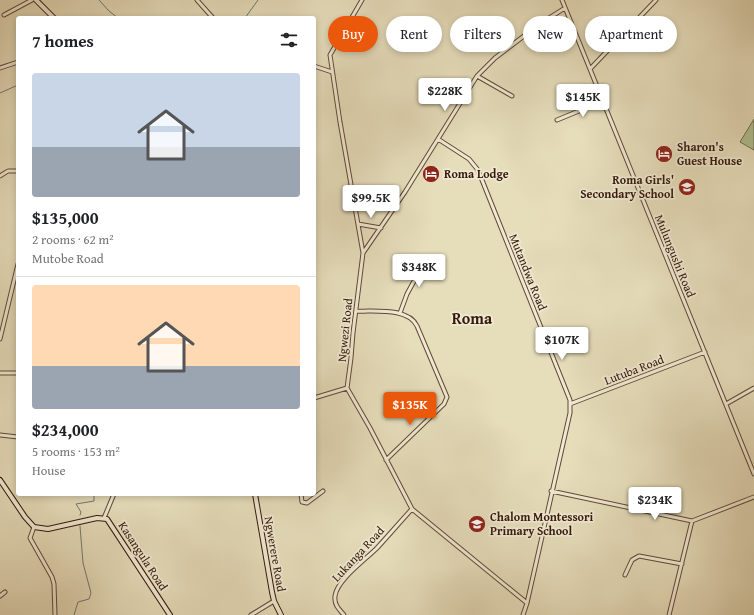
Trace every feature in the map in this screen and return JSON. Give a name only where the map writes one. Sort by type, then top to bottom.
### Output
[{"type":"main road","points":[[36,0],[52,16]]},
{"type":"main road","points":[[0,480],[25,517],[34,527]]},
{"type":"main road","name":"Ngwerere Road","points":[[254,496],[274,601],[281,615]]},
{"type":"main road","name":"Kasangula Road","points":[[34,527],[48,529],[96,518],[104,518],[109,522],[170,615]]},
{"type":"street","points":[[4,14],[32,0]]},
{"type":"street","points":[[197,0],[211,16]]},
{"type":"street","name":"Ngwezi Road","points":[[347,388],[363,253],[330,58],[331,52],[362,0]]},
{"type":"street","name":"Mulungushi Road","points":[[562,0],[754,474]]},
{"type":"street","points":[[590,69],[656,0]]},
{"type":"street","points":[[363,253],[381,228],[477,76],[495,58],[536,27],[565,8]]},
{"type":"street","points":[[0,68],[16,63]]},
{"type":"street","points":[[316,67],[332,72]]},
{"type":"street","points":[[477,76],[512,96]]},
{"type":"street","points":[[557,120],[603,101]]},
{"type":"street","name":"Mutandwa Road","points":[[438,139],[469,159],[478,170],[511,256],[569,396],[570,413],[523,615]]},
{"type":"street","points":[[0,176],[8,170],[16,171]]},
{"type":"street","points":[[358,224],[381,228]]},
{"type":"street","points":[[400,313],[407,294],[425,261]]},
{"type":"street","points":[[0,339],[16,272]]},
{"type":"street","points":[[356,311],[400,313],[410,317],[415,322],[447,397],[444,404],[386,460]]},
{"type":"street","name":"Lutuba Road","points":[[570,404],[705,352]]},
{"type":"street","points":[[0,373],[16,373]]},
{"type":"street","points":[[316,397],[347,388],[370,428],[412,509],[527,603]]},
{"type":"street","points":[[726,404],[754,388]]},
{"type":"street","points":[[0,435],[16,437]]},
{"type":"street","points":[[301,496],[302,502],[307,503],[312,501],[323,490]]},
{"type":"street","points":[[551,491],[692,521],[754,496]]},
{"type":"street","points":[[104,518],[113,496]]},
{"type":"street","name":"Lukanga Road","points":[[344,615],[336,605],[336,590],[349,574],[377,548],[412,509]]},
{"type":"street","points":[[669,615],[692,521]]},
{"type":"street","points":[[34,527],[30,538],[52,577],[54,584],[55,615]]},
{"type":"street","points":[[624,575],[632,560],[639,556],[682,564]]},
{"type":"street","points":[[0,596],[5,592]]},
{"type":"street","points":[[252,615],[274,601]]},
{"type":"green space","points":[[754,119],[754,150],[740,142]]},
{"type":"waterway","points":[[99,0],[115,16]]},
{"type":"waterway","points":[[246,16],[258,0]]},
{"type":"waterway","points":[[0,93],[16,86]]},
{"type":"waterway","points":[[80,515],[81,512],[76,504],[94,501],[94,496]]},
{"type":"waterway","points":[[74,615],[78,602],[89,599],[91,593],[83,563],[80,526]]},
{"type":"place","name":"Sharon's Guest House","points":[[664,154]]},
{"type":"place","name":"Roma Lodge","points":[[431,174]]},
{"type":"place","name":"Roma Girls' Secondary School","points":[[687,187]]},
{"type":"place","name":"Chalom Montessori Primary School","points":[[477,524]]},
{"type":"district","name":"Roma","points":[[472,318]]}]
